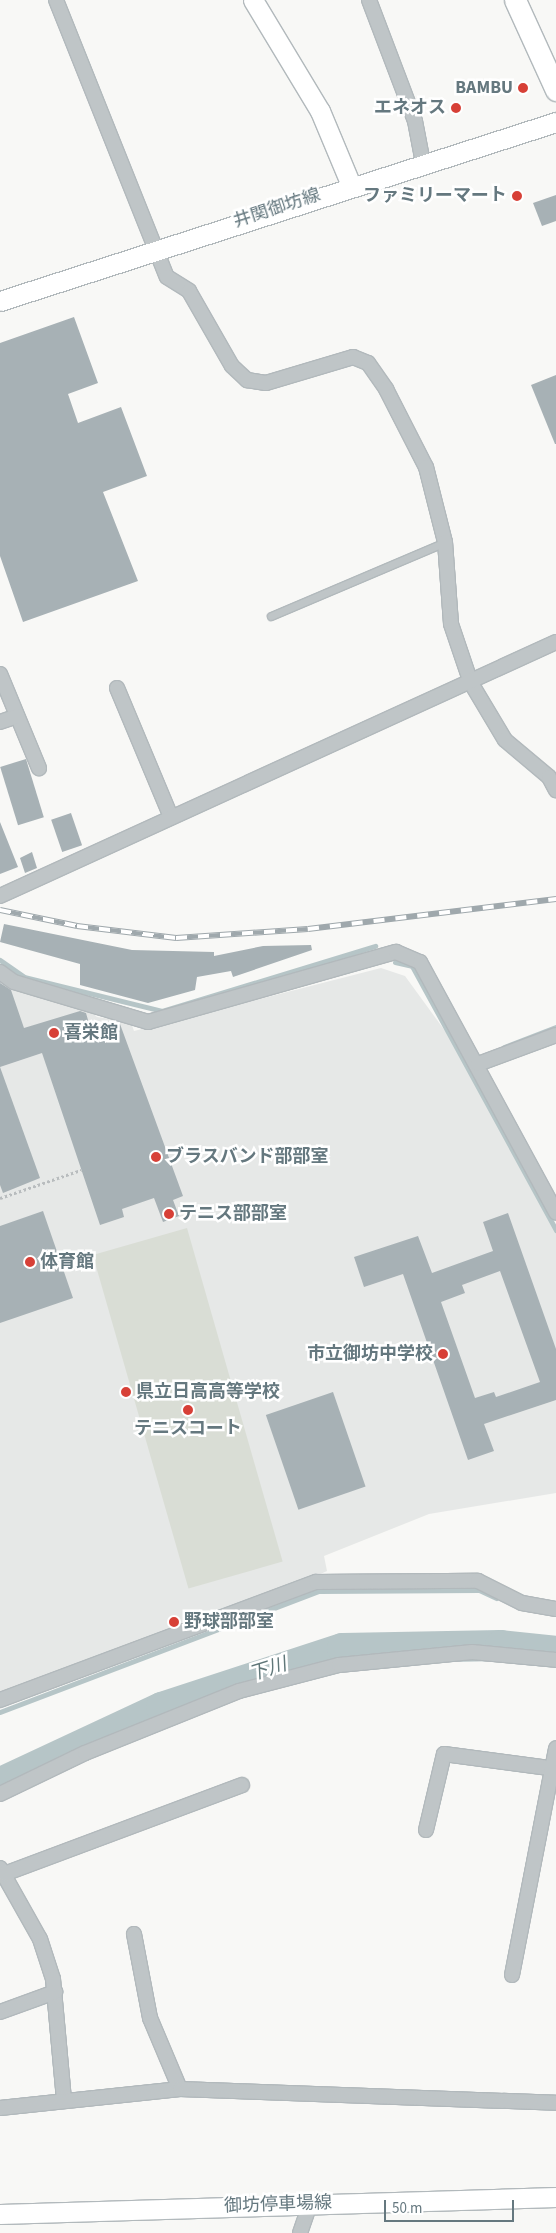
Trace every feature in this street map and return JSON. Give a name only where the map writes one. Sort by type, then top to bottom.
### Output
[{"type":"main road","points":[[253,0],[320,111],[351,185]]},
{"type":"main road","points":[[515,0],[556,90]]},
{"type":"main road","name":"井関御坊線","points":[[0,301],[351,185],[556,122]]},
{"type":"main road","name":"御坊停車場線","points":[[0,2214],[556,2197]]},
{"type":"street","points":[[56,0],[158,248],[167,277],[189,291],[232,366],[247,380],[266,383],[353,357],[368,363],[426,467],[445,542],[451,624],[470,683],[506,740],[549,777],[556,790]]},
{"type":"street","points":[[369,0],[415,121],[423,163]]},
{"type":"street","points":[[1,894],[170,815],[470,683],[556,642]]},
{"type":"street","points":[[0,674],[39,768]]},
{"type":"street","points":[[117,688],[170,815]]},
{"type":"street","points":[[0,722],[17,716]]},
{"type":"street","points":[[0,972],[14,982],[148,1022],[396,952],[420,962],[478,1064],[556,1213]]},
{"type":"street","points":[[478,1064],[556,1036]]},
{"type":"street","points":[[0,1700],[316,1582],[478,1581],[522,1603],[556,1609]]},
{"type":"street","points":[[0,1794],[85,1753],[239,1691],[339,1665],[472,1652],[556,1660]]},
{"type":"street","points":[[512,1975],[549,1768],[556,1748]]},
{"type":"street","points":[[426,1830],[444,1754],[549,1768]]},
{"type":"street","points":[[64,2099],[55,1992],[40,1939],[2,1871],[242,1785]]},
{"type":"street","points":[[134,1934],[150,2018],[180,2090]]},
{"type":"street","points":[[0,2012],[55,1992]]},
{"type":"street","points":[[0,2108],[64,2099],[180,2090],[556,2103]]},
{"type":"street","points":[[300,2233],[310,2204]]},
{"type":"lane","points":[[271,616],[445,542]]},
{"type":"path","points":[[0,1198],[81,1170]]},
{"type":"shaded area","points":[[381,968],[405,976],[472,1068],[556,1226],[556,1493],[429,1514],[324,1556],[327,1571],[305,1581],[0,1693],[0,977],[86,1007],[97,1017],[131,1022],[134,1031]]},
{"type":"shaded area","name":"テニスコート","points":[[187,1228],[283,1562],[188,1589],[93,1255]]},
{"type":"building","points":[[556,195],[556,221],[542,226],[533,203]]},
{"type":"building","points":[[74,317],[98,383],[68,394],[78,423],[121,407],[147,476],[103,492],[138,581],[23,622],[0,556],[0,343]]},
{"type":"building","points":[[556,375],[556,444],[555,444],[531,385]]},
{"type":"building","points":[[26,759],[44,817],[18,825],[0,767]]},
{"type":"building","points":[[71,813],[82,845],[62,852],[51,820]]},
{"type":"building","points":[[0,822],[18,867],[0,874]]},
{"type":"building","points":[[32,852],[37,868],[25,873],[20,858]]},
{"type":"building","points":[[4,924],[132,950],[214,952],[214,956],[263,946],[311,945],[312,950],[233,977],[231,971],[197,977],[195,990],[148,1003],[80,985],[80,964],[0,942]]},
{"type":"building","points":[[0,983],[11,990],[24,1028],[80,1011],[86,1013],[92,1034],[120,1024],[183,1196],[173,1200],[179,1216],[163,1222],[154,1198],[122,1209],[124,1217],[100,1225],[42,1053],[0,1067]]},
{"type":"building","points":[[0,1067],[40,1178],[3,1193],[0,1185]]},
{"type":"building","name":"体育館","points":[[43,1211],[73,1298],[0,1323],[0,1226]]},
{"type":"building","points":[[508,1213],[556,1349],[556,1400],[484,1424],[494,1451],[468,1460],[403,1274],[364,1287],[354,1257],[418,1236],[432,1273],[493,1251],[483,1222]],"holes":[[[500,1271],[540,1382],[496,1397],[494,1392],[475,1398],[441,1302],[465,1293],[462,1285]]]},
{"type":"building","points":[[333,1392],[366,1487],[298,1510],[266,1415]]},
{"type":"waterway","points":[[0,960],[24,977],[162,1011],[375,946]]},
{"type":"waterway","points":[[395,962],[412,966],[556,1230]]},
{"type":"waterway","points":[[504,1047],[556,1027]]},
{"type":"waterway","points":[[0,1712],[319,1591],[479,1590],[496,1598]]},
{"type":"waterway","name":"下川","points":[[0,1782],[161,1707],[342,1648],[500,1645],[556,1651]]},
{"type":"railway","points":[[0,910],[77,926],[176,938],[308,929],[556,899]]},
{"type":"place","name":"BAMBU","points":[[523,88]]},
{"type":"place","name":"エネオス","points":[[456,108]]},
{"type":"place","name":"ファミリーマート","points":[[517,196]]},
{"type":"place","name":"喜栄館","points":[[54,1033]]},
{"type":"place","name":"ブラスバンド部部室","points":[[156,1157]]},
{"type":"place","name":"テニス部部室","points":[[169,1214]]},
{"type":"place","name":"体育館","points":[[30,1262]]},
{"type":"place","name":"市立御坊中学校","points":[[443,1354]]},
{"type":"place","name":"県立日高高等学校","points":[[126,1392]]},
{"type":"place","name":"テニスコート","points":[[188,1410]]},
{"type":"place","name":"野球部部室","points":[[174,1622]]}]
